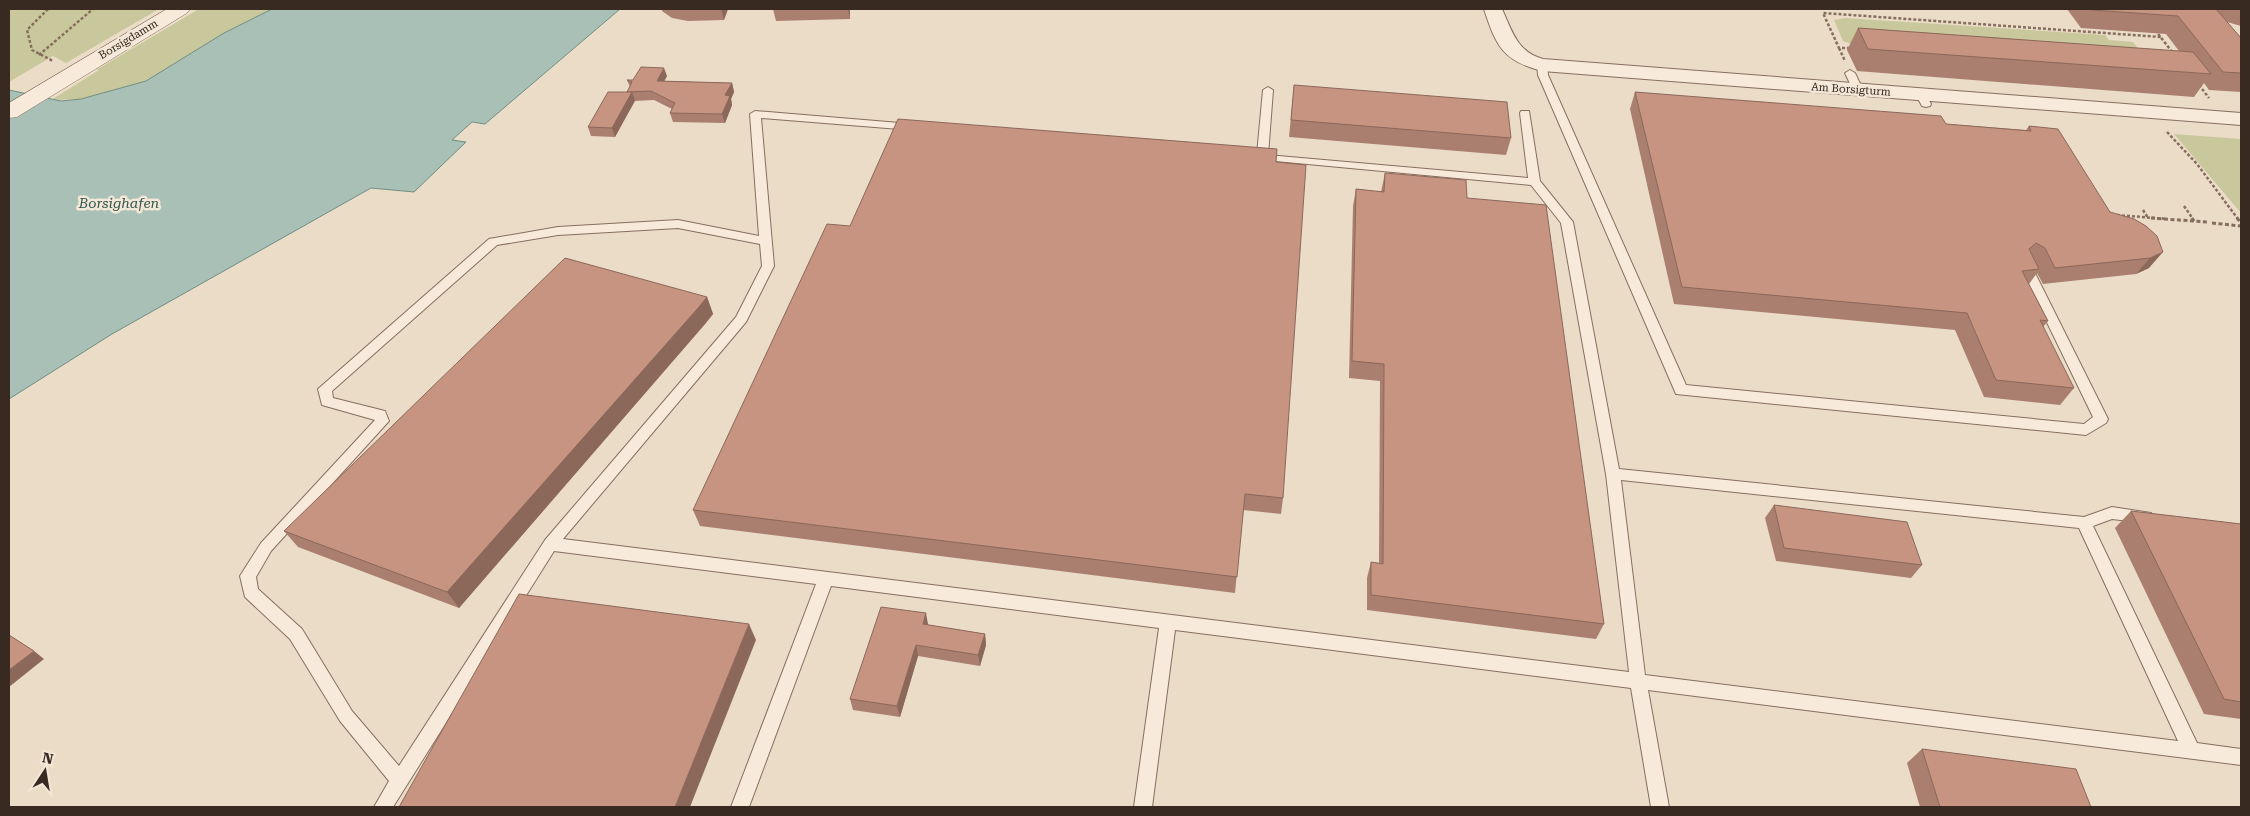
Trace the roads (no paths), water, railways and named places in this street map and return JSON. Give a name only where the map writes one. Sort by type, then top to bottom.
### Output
[{"type":"street","name":"Borsigdamm","points":[[9,112],[68,67],[180,9]]},
{"type":"street","name":"Am Borsigturm","points":[[1493,9],[1514,54],[1522,60],[1542,65],[1854,81],[1924,99],[2232,118]]},
{"type":"lane","points":[[1542,65],[1543,75],[1680,390],[2086,430],[2101,419],[2026,265]]},
{"type":"lane","points":[[1262,157],[1268,90]]},
{"type":"lane","points":[[1525,113],[1534,182],[1567,222],[1613,474],[1638,682],[1660,807]]},
{"type":"lane","points":[[383,807],[550,544],[741,319],[768,266],[755,114],[924,128]]},
{"type":"lane","points":[[1242,156],[1534,182]]},
{"type":"lane","points":[[400,780],[346,716],[296,634],[251,592],[248,576],[266,547],[382,421],[380,415],[327,401],[326,389],[493,242],[558,231],[678,224],[766,241]]},
{"type":"lane","points":[[1613,474],[2084,523],[2112,513],[2158,518]]},
{"type":"lane","points":[[2084,523],[2191,750]]},
{"type":"lane","points":[[550,544],[2241,757]]},
{"type":"lane","points":[[740,807],[826,578]]},
{"type":"lane","points":[[1143,807],[1168,621]]},
{"type":"water","name":"Borsighafen","points":[[272,9],[620,9],[485,124],[472,122],[452,140],[466,142],[414,192],[371,188],[112,334],[9,399],[9,90],[61,101],[81,99],[146,81],[224,33]]}]
